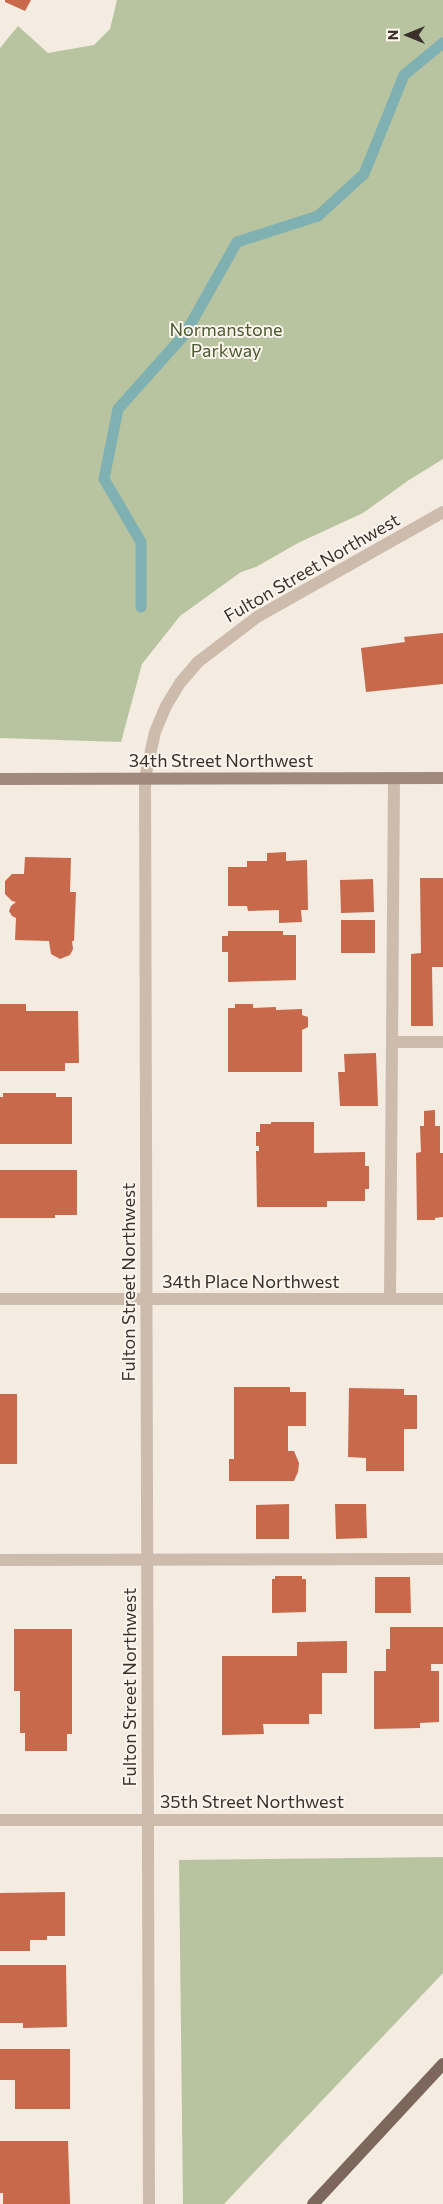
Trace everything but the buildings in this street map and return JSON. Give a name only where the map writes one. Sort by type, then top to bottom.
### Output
[{"type":"main road","name":"34th Street Northwest","points":[[0,779],[443,778]]},
{"type":"main road","points":[[313,2204],[443,2064]]},
{"type":"street","name":"Fulton Street Northwest","points":[[149,2204],[145,778],[156,732],[166,706],[180,683],[198,662],[257,616],[443,512]]},
{"type":"street","points":[[390,1299],[394,778]]},
{"type":"street","points":[[392,1042],[443,1042]]},
{"type":"street","name":"34th Place Northwest","points":[[0,1298],[147,1300],[443,1299]]},
{"type":"street","points":[[0,1560],[443,1559]]},
{"type":"street","name":"35th Street Northwest","points":[[0,1820],[443,1820]]},
{"type":"green space","name":"Normanstone Parkway","points":[[117,0],[443,0],[443,459],[409,480],[363,513],[298,543],[256,567],[241,572],[180,616],[142,664],[121,742],[0,738],[0,48],[18,26],[48,53],[94,45],[110,29]]},
{"type":"green space","points":[[443,1857],[443,1973],[224,2204],[183,2204],[179,1860]]},
{"type":"waterway","points":[[141,607],[141,542],[104,479],[118,409],[185,334],[237,242],[318,216],[364,174],[404,75],[443,43]]}]
